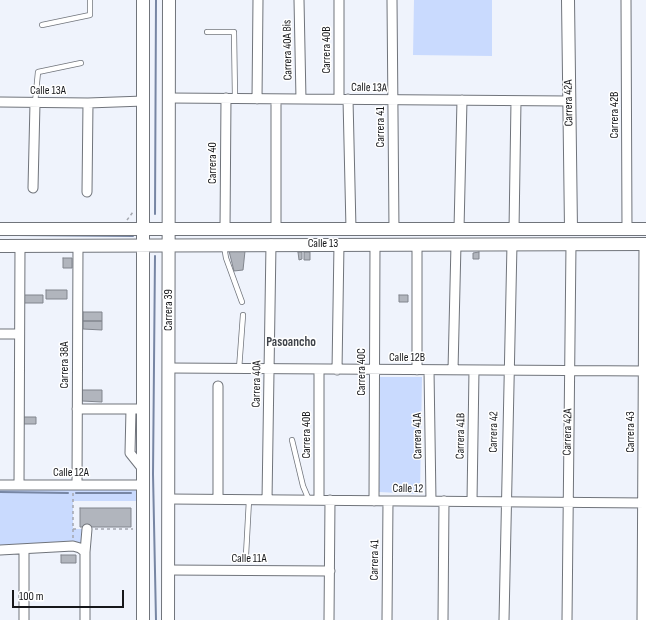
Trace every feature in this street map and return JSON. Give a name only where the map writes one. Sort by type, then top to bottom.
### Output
[{"type":"main road","points":[[143,0],[144,206],[147,229],[143,269],[137,409],[142,468],[143,620]]},
{"type":"main road","name":"Carrera 39","points":[[168,620],[169,368],[166,244],[169,98],[169,0]]},
{"type":"main road","name":"Carrera 42A","points":[[568,0],[570,229]]},
{"type":"main road","points":[[122,230],[135,221],[144,206]]},
{"type":"main road","name":"Calle 13","points":[[0,229],[646,229]]},
{"type":"main road","name":"Calle 13","points":[[0,246],[122,246],[166,244],[645,244]]},
{"type":"main road","points":[[122,246],[135,254],[143,269]]},
{"type":"street","points":[[257,99],[258,0]]},
{"type":"street","name":"Carrera 40A Bis","points":[[299,0],[301,99]]},
{"type":"street","name":"Carrera 40B","points":[[339,0],[351,229]]},
{"type":"street","name":"Carrera 41","points":[[392,0],[394,229]]},
{"type":"street","name":"Carrera 42B","points":[[626,0],[627,229]]},
{"type":"street","name":"Calle 13A","points":[[169,98],[568,101]]},
{"type":"street","name":"Carrera 40","points":[[225,229],[230,98]]},
{"type":"street","points":[[276,99],[276,229]]},
{"type":"street","name":"Calle 13A","points":[[0,102],[88,103],[144,100]]},
{"type":"street","points":[[459,229],[462,100]]},
{"type":"street","points":[[514,230],[516,101]]},
{"type":"street","points":[[33,188],[35,103]]},
{"type":"street","points":[[87,192],[88,103]]},
{"type":"street","name":"Carrera 40A","points":[[267,500],[270,244]]},
{"type":"street","points":[[337,370],[339,244]]},
{"type":"street","name":"Carrera 40C","points":[[374,501],[375,244]]},
{"type":"street","points":[[417,244],[417,370]]},
{"type":"street","points":[[453,370],[456,244]]},
{"type":"street","name":"Carrera 42","points":[[504,620],[505,502],[512,244]]},
{"type":"street","name":"Carrera 42A","points":[[567,620],[567,502],[571,244]]},
{"type":"street","name":"Carrera 43","points":[[642,620],[644,560],[645,244]]},
{"type":"street","points":[[19,485],[20,246]]},
{"type":"street","name":"Carrera 38A","points":[[77,485],[78,246]]},
{"type":"street","points":[[0,334],[20,334]]},
{"type":"street","name":"Calle 12B","points":[[169,368],[269,370],[645,371]]},
{"type":"street","name":"Carrera 40B","points":[[319,500],[320,370]]},
{"type":"street","name":"Carrera 41A","points":[[429,370],[431,501]]},
{"type":"street","name":"Carrera 41B","points":[[472,501],[474,370]]},
{"type":"street","points":[[218,386],[218,499]]},
{"type":"street","points":[[77,409],[137,409]]},
{"type":"street","name":"Calle 12A","points":[[0,485],[142,485]]},
{"type":"street","name":"Calle 12","points":[[169,499],[644,503]]},
{"type":"street","points":[[329,620],[330,500]]},
{"type":"street","name":"Carrera 41","points":[[387,620],[388,501]]},
{"type":"street","points":[[443,620],[444,501]]},
{"type":"street","points":[[85,620],[85,552],[87,529]]},
{"type":"street","points":[[0,550],[73,546],[80,548],[85,552]]},
{"type":"street","points":[[24,549],[24,620]]},
{"type":"street","name":"Calle 11A","points":[[168,570],[330,571]]},
{"type":"lane","points":[[42,25],[90,15],[90,0]]},
{"type":"lane","points":[[207,32],[234,32],[230,98]]},
{"type":"lane","points":[[35,103],[38,72],[81,64]]},
{"type":"lane","points":[[224,244],[226,258],[242,302]]},
{"type":"lane","points":[[239,369],[243,315]]},
{"type":"lane","points":[[292,440],[303,486],[309,500]]},
{"type":"lane","points":[[246,555],[249,500]]},
{"type":"path","points":[[73,501],[73,529]]},
{"type":"path","points":[[87,529],[143,529]]},
{"type":"shaded area","points":[[414,0],[492,0],[492,56],[413,55]]},
{"type":"shaded area","points":[[380,377],[422,377],[420,494],[379,492]]},
{"type":"shaded area","points":[[0,485],[142,485],[142,501],[73,501],[73,529],[87,529],[80,548],[0,550]]},
{"type":"building","points":[[229,251],[245,251],[243,270],[234,271]]},
{"type":"building","points":[[298,252],[302,252],[302,259],[299,260]]},
{"type":"building","points":[[304,252],[310,252],[310,260],[304,260]]},
{"type":"building","points":[[479,252],[479,259],[473,259],[473,253]]},
{"type":"building","points":[[63,258],[72,258],[72,268],[63,268]]},
{"type":"building","points":[[46,290],[67,290],[67,299],[46,299]]},
{"type":"building","points":[[23,295],[43,295],[43,303],[23,303]]},
{"type":"building","points":[[399,295],[408,295],[408,302],[399,302]]},
{"type":"building","points":[[83,312],[102,312],[102,321],[83,321]]},
{"type":"building","points":[[83,321],[102,321],[102,330],[83,329]]},
{"type":"building","points":[[82,390],[102,390],[102,402],[82,401]]},
{"type":"building","points":[[23,417],[36,417],[36,424],[23,424]]},
{"type":"building","points":[[80,508],[131,508],[131,527],[80,527]]},
{"type":"building","points":[[61,555],[76,555],[76,563],[61,563]]},
{"type":"waterway","points":[[155,214],[156,0]]},
{"type":"waterway","points":[[17,235],[133,236]]},
{"type":"waterway","points":[[155,256],[153,474],[156,620]]},
{"type":"waterway","points":[[0,492],[68,493]]},
{"type":"waterway","points":[[76,493],[131,493]]},
{"type":"district","name":"Pasoancho","points":[[291,343]]}]
